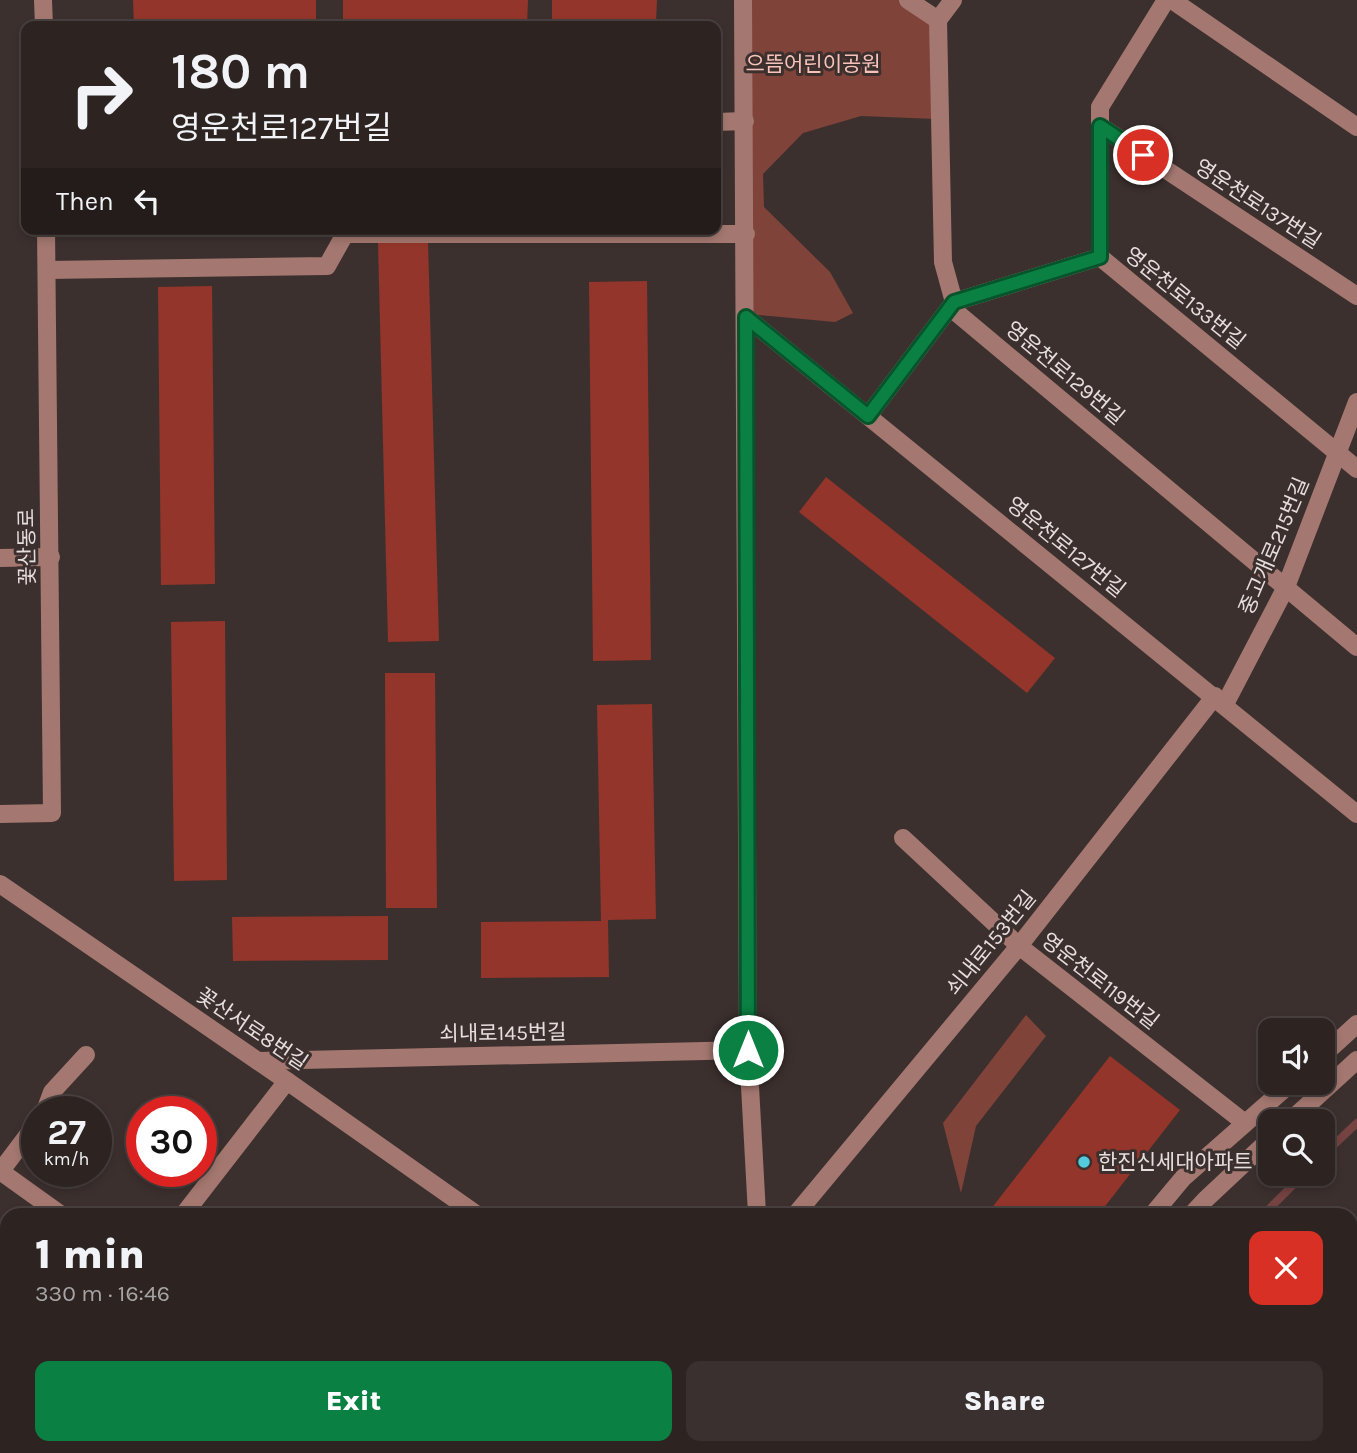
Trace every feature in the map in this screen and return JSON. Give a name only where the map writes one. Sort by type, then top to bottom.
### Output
[{"type":"street","points":[[43,0],[44,21]]},
{"type":"street","points":[[743,0],[746,121],[748,1050],[757,1208]]},
{"type":"street","points":[[908,0],[938,20],[953,0]]},
{"type":"street","name":"영운천로133번길","points":[[1166,0],[1100,107],[1100,257],[1357,469]]},
{"type":"street","points":[[1172,0],[1357,127]]},
{"type":"street","name":"영운천로129번길","points":[[938,20],[943,262],[957,313],[1357,646]]},
{"type":"street","points":[[721,122],[746,121]]},
{"type":"street","name":"영운천로137번길","points":[[1100,126],[1357,296]]},
{"type":"street","points":[[721,234],[746,234]]},
{"type":"street","name":"꽃산동로","points":[[0,814],[52,813],[46,235]]},
{"type":"street","points":[[47,270],[327,265],[344,235]]},
{"type":"street","points":[[868,416],[954,302],[1100,257]]},
{"type":"street","name":"영운천로127번길","points":[[746,317],[1357,814]]},
{"type":"street","name":"중고개로215번길","points":[[1220,700],[1286,587],[1357,402]]},
{"type":"street","points":[[0,558],[51,557]]},
{"type":"street","name":"쇠내로153번길","points":[[801,1208],[1220,700]]},
{"type":"street","name":"영운천로119번길","points":[[903,838],[1019,946],[1245,1124]]},
{"type":"street","name":"꽃산서로8번길","points":[[0,884],[467,1208]]},
{"type":"street","points":[[1335,1044],[1357,1024]]},
{"type":"street","name":"쇠내로145번길","points":[[258,1061],[748,1050]]},
{"type":"street","points":[[51,1096],[86,1055]]},
{"type":"street","points":[[1303,1109],[1357,1060]]},
{"type":"street","points":[[189,1208],[287,1081]]},
{"type":"street","points":[[1158,1208],[1183,1178],[1278,1095]]},
{"type":"street","points":[[21,1144],[0,1172],[51,1208]]},
{"type":"street","points":[[1198,1208],[1258,1150]]},
{"type":"green space","name":"으뜸어린이공원","points":[[746,0],[902,0],[935,22],[936,119],[861,116],[803,133],[763,174],[764,207],[830,272],[853,313],[835,322],[749,314]]},
{"type":"green space","points":[[1026,1015],[1046,1036],[976,1126],[961,1193],[943,1123]]},
{"type":"building","points":[[133,0],[316,0],[316,21],[134,21]]},
{"type":"building","points":[[343,0],[528,0],[527,21],[343,21]]},
{"type":"building","points":[[552,0],[657,0],[656,21],[552,21]]},
{"type":"building","points":[[428,241],[439,641],[388,642],[378,243]]},
{"type":"building","points":[[647,281],[651,660],[593,661],[589,282]]},
{"type":"building","points":[[212,286],[215,584],[161,585],[158,287]]},
{"type":"building","points":[[826,477],[1055,658],[1027,693],[799,512]]},
{"type":"building","points":[[225,621],[227,880],[174,881],[171,622]]},
{"type":"building","points":[[385,673],[435,673],[437,908],[386,908]]},
{"type":"building","points":[[652,704],[656,919],[608,920],[609,977],[481,978],[481,922],[601,921],[597,705]]},
{"type":"building","points":[[388,916],[388,960],[233,961],[232,917]]},
{"type":"building","name":"한진신세대아파트","points":[[1110,1056],[1180,1110],[1104,1208],[992,1208]]},
{"type":"waterway","points":[[1335,1144],[1357,1123]]},
{"type":"waterway","points":[[1270,1208],[1292,1186]]},
{"type":"place","name":"한진신세대아파트","points":[[1084,1162]]},
{"type":"route","points":[[748,1050],[746,317],[868,416],[954,302],[1100,257],[1100,126],[1143,155]]}]
